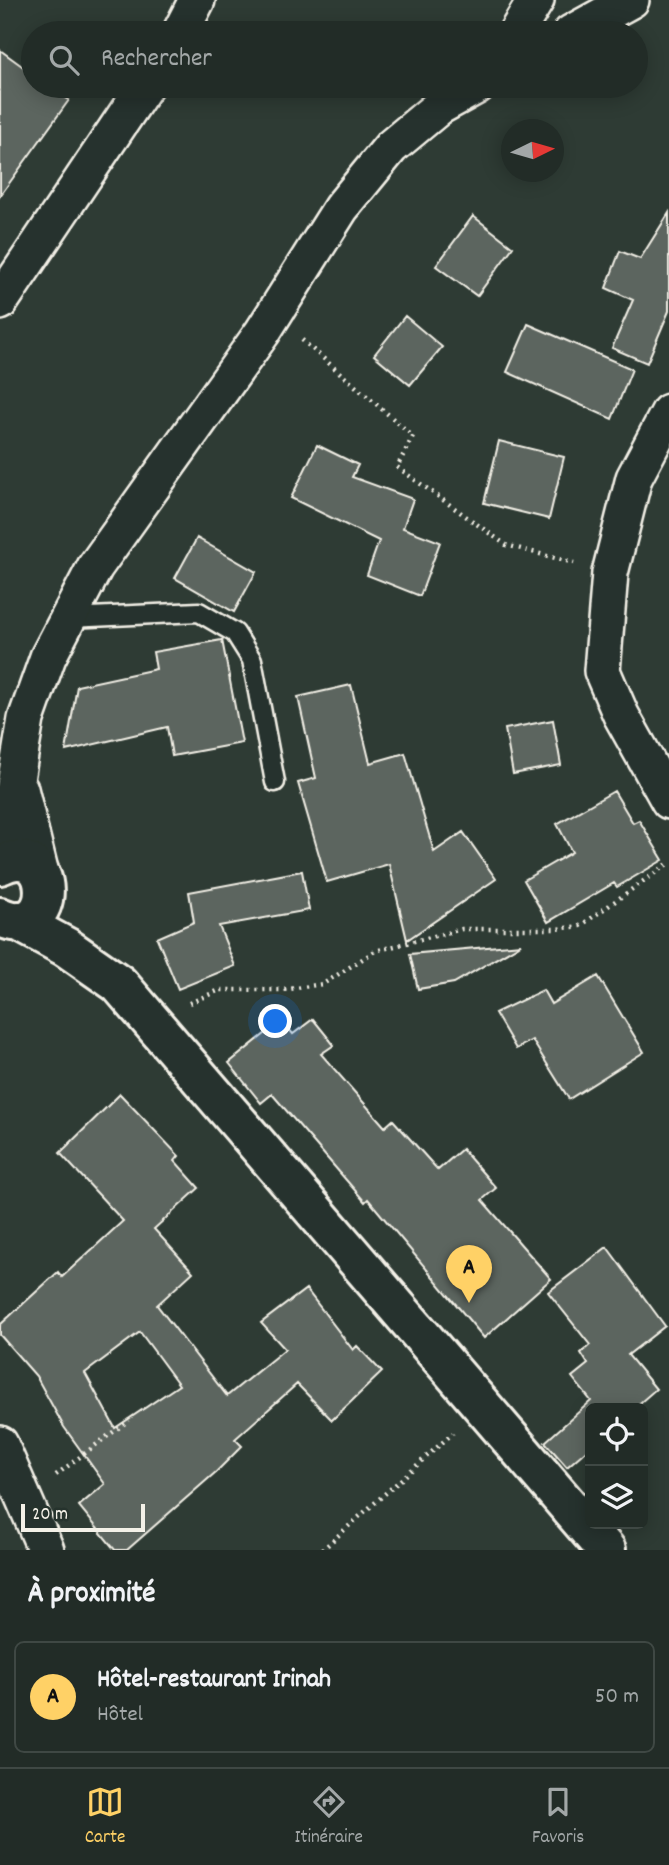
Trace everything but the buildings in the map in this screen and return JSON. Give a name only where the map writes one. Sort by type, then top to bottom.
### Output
[{"type":"street","points":[[186,21],[197,0]]},
{"type":"street","points":[[523,21],[536,0]]},
{"type":"street","points":[[593,21],[631,0]]},
{"type":"street","points":[[0,302],[137,98]]},
{"type":"street","points":[[18,908],[25,862],[1,864],[26,719],[48,657],[95,567],[155,487],[341,208],[391,147],[439,107],[455,98]]},
{"type":"street","points":[[669,412],[634,478],[610,573],[603,671],[621,715],[669,801]]},
{"type":"street","points":[[15,772],[18,908],[66,947],[119,984],[606,1550]]},
{"type":"street","points":[[0,1444],[46,1550]]},
{"type":"lane","points":[[69,618],[199,612],[235,633],[251,660],[275,782]]},
{"type":"path","points":[[272,315],[413,436],[397,467],[506,545],[610,573]]},
{"type":"path","points":[[149,1019],[220,990],[283,990],[323,984],[375,951],[462,929],[557,929],[580,926],[669,863]]},
{"type":"path","points":[[323,1550],[483,1407]]},
{"type":"path","points":[[17,1484],[57,1475],[128,1420]]},
{"type":"place","name":"Hôtel-restaurant Irinah","points":[[469,1303]]}]
